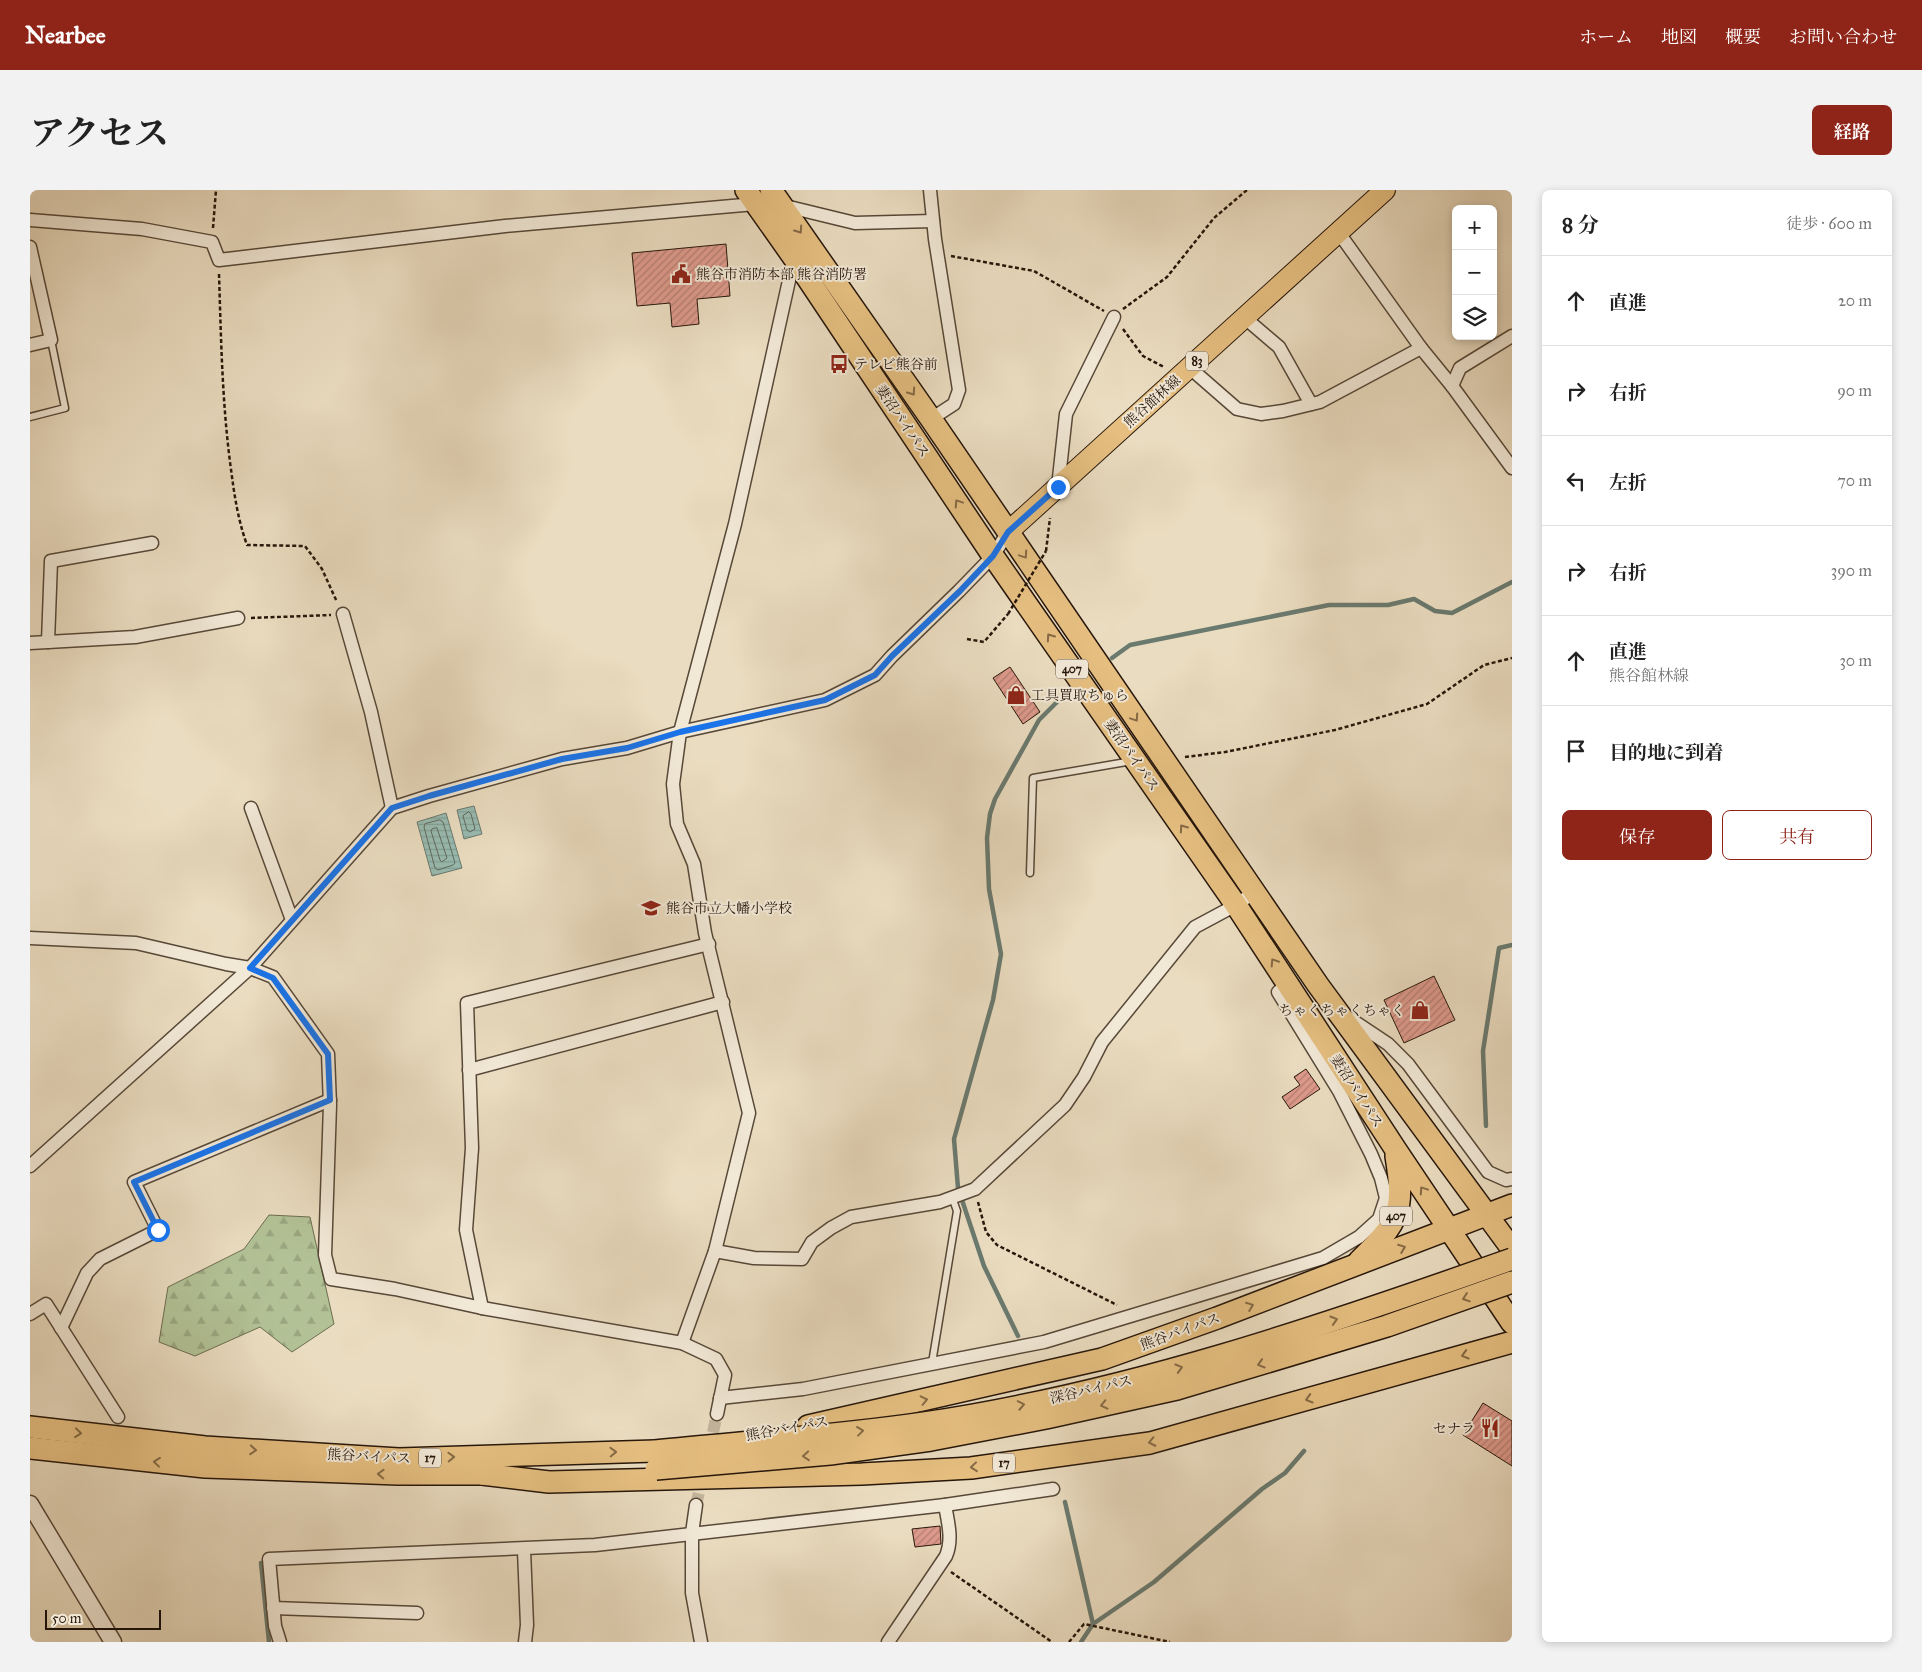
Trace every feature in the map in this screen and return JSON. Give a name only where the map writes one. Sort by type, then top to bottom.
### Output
[{"type":"highway","name":"妻沼バイパス","points":[[778,195],[1163,759],[1245,899],[1288,984],[1512,1323]]},
{"type":"highway","name":"妻沼バイパス","points":[[751,197],[794,258],[993,556],[1135,760],[1245,899],[1336,1009],[1512,1249]]},
{"type":"highway","name":"407","points":[[1354,1266],[1383,1238],[1394,1222],[1400,1202],[1400,1182],[1396,1150]]},
{"type":"highway","name":"熊谷バイパス","points":[[30,1448],[205,1457],[398,1474],[482,1474],[655,1460],[1102,1359],[1450,1230],[1512,1205]]},
{"type":"highway","name":"深谷バイパス","points":[[655,1460],[826,1435],[925,1423],[1039,1401],[1172,1371],[1378,1307],[1512,1259]]},
{"type":"highway","name":"深谷バイパス","points":[[655,1460],[830,1454],[930,1440],[1046,1418],[1177,1389],[1387,1326],[1512,1282]]},
{"type":"highway","name":"17","points":[[482,1474],[550,1482],[862,1474],[971,1468],[1150,1443],[1512,1342]]},
{"type":"highway","name":"熊谷バイパス","points":[[30,1427],[205,1457],[655,1460]]},
{"type":"main road","name":"熊谷館林線","points":[[1008,532],[1385,190]]},
{"type":"street","points":[[930,190],[937,254],[959,390],[954,404],[930,419]]},
{"type":"street","points":[[770,224],[778,195],[855,223],[933,221]]},
{"type":"street","points":[[30,220],[142,228],[212,242],[219,260],[751,197]]},
{"type":"street","points":[[1339,233],[1421,348],[1452,386],[1512,468]]},
{"type":"street","points":[[30,246],[51,340],[30,346]]},
{"type":"street","points":[[682,1343],[715,1251],[749,1113],[709,944],[694,864],[677,824],[673,784],[680,732],[735,524],[794,258]]},
{"type":"street","points":[[1058,487],[1066,414],[1114,317]]},
{"type":"street","points":[[1245,318],[1280,347],[1311,404]]},
{"type":"street","points":[[1452,386],[1460,368],[1512,336]]},
{"type":"street","points":[[1185,372],[1237,408],[1261,414],[1320,402],[1421,348]]},
{"type":"street","points":[[30,1166],[250,968],[392,808],[508,773],[562,759],[627,748],[680,732],[825,700],[875,675],[993,556],[1008,532]]},
{"type":"street","points":[[48,642],[51,561],[152,543]]},
{"type":"street","points":[[342,614],[372,712],[392,808]]},
{"type":"street","points":[[30,643],[135,637],[238,618]]},
{"type":"street","points":[[251,808],[292,920]]},
{"type":"street","points":[[715,1251],[754,1258],[802,1258],[812,1242],[851,1216],[940,1202],[972,1190],[1064,1104],[1084,1076],[1102,1042],[1195,927],[1245,899]]},
{"type":"street","points":[[30,938],[136,943],[250,968],[273,978],[328,1054],[330,1100],[325,1255],[331,1279],[395,1289],[482,1308],[682,1343],[716,1359],[725,1375],[717,1414]]},
{"type":"street","points":[[482,1308],[466,1230],[472,1148],[467,1003],[709,944]]},
{"type":"street","points":[[720,1398],[803,1389],[1044,1342],[1323,1258],[1359,1238],[1379,1219],[1386,1198],[1380,1178],[1340,1091],[1278,992],[1288,984]]},
{"type":"street","points":[[470,1070],[723,1002]]},
{"type":"street","points":[[1336,1009],[1388,1044],[1408,1064],[1488,1172],[1506,1180],[1512,1179]]},
{"type":"street","points":[[61,1328],[87,1273],[100,1259],[158,1230],[134,1182],[330,1100]]},
{"type":"street","points":[[30,1314],[46,1304],[118,1416]]},
{"type":"street","points":[[280,1642],[275,1626],[269,1559],[595,1546],[692,1533],[945,1505],[1053,1490]]},
{"type":"street","points":[[30,1504],[114,1642]]},
{"type":"street","points":[[696,1505],[692,1533],[692,1593],[702,1642]]},
{"type":"street","points":[[888,1642],[946,1556],[950,1536],[945,1505]]},
{"type":"street","points":[[524,1550],[525,1642]]},
{"type":"street","points":[[273,1608],[417,1613]]},
{"type":"lane","points":[[30,417],[65,408],[51,340]]},
{"type":"lane","points":[[1030,873],[1033,778],[1135,760]]},
{"type":"lane","points":[[932,1365],[957,1211],[953,1197]]},
{"type":"path","points":[[212,242],[216,190]]},
{"type":"path","points":[[1114,317],[1167,277],[1214,218],[1247,190]]},
{"type":"path","points":[[937,254],[1034,271],[1114,317],[1143,356],[1185,372]]},
{"type":"path","points":[[219,260],[222,394],[238,519],[247,545],[306,546],[322,569],[342,614],[238,618]]},
{"type":"path","points":[[966,639],[984,642],[1008,614],[1046,551],[1050,514]]},
{"type":"path","points":[[1163,759],[1225,752],[1335,730],[1427,704],[1484,665],[1512,658]]},
{"type":"path","points":[[972,1190],[986,1232],[997,1245],[1136,1315]]},
{"type":"path","points":[[939,1564],[1052,1642]]},
{"type":"path","points":[[1069,1642],[1084,1624],[1170,1642]]},
{"type":"green space","points":[[269,1215],[310,1217],[334,1324],[292,1352],[260,1327],[195,1356],[159,1342],[168,1287],[244,1249]]},
{"type":"water","points":[[474,806],[482,834],[464,839],[457,810]]},
{"type":"water","points":[[446,813],[462,868],[432,876],[417,822]]},
{"type":"building","name":"熊谷市消防本部 熊谷消防署","points":[[726,244],[730,296],[697,299],[699,324],[672,327],[670,303],[637,306],[632,253]]},
{"type":"building","name":"工具買取ちゅら","points":[[1010,667],[1040,712],[1023,724],[993,678]]},
{"type":"building","name":"ちゃくちゃくちゃく","points":[[1434,976],[1455,1020],[1404,1043],[1384,1000]]},
{"type":"building","points":[[1306,1069],[1320,1089],[1290,1109],[1282,1097],[1300,1085],[1294,1077]]},
{"type":"building","name":"セナラ","points":[[1483,1403],[1512,1421],[1512,1466],[1463,1435]]},
{"type":"building","points":[[940,1526],[941,1544],[915,1547],[912,1529]]},
{"type":"waterway","points":[[1112,658],[1130,645],[1329,605],[1388,605],[1414,599],[1435,611],[1452,613],[1512,582]]},
{"type":"waterway","points":[[1018,1336],[984,1266],[958,1188],[954,1139],[993,1000],[1001,954],[989,889],[987,838],[990,814],[995,799],[1039,720],[1067,692]]},
{"type":"waterway","points":[[1486,1126],[1483,1051],[1499,948],[1512,945]]},
{"type":"waterway","points":[[1081,1642],[1093,1624],[1154,1582],[1262,1489],[1285,1473],[1304,1451]]},
{"type":"waterway","points":[[1065,1502],[1093,1624]]},
{"type":"waterway","points":[[261,1563],[269,1642]]},
{"type":"tunnel","points":[[709,1450],[717,1414]]},
{"type":"tunnel","points":[[696,1505],[704,1472]]},
{"type":"place","name":"熊谷市消防本部 熊谷消防署","points":[[681,274]]},
{"type":"place","name":"テレビ熊谷前","points":[[839,364]]},
{"type":"place","name":"工具買取ちゅら","points":[[1016,695]]},
{"type":"place","name":"熊谷市立大幡小学校","points":[[651,908]]},
{"type":"place","name":"ちゃくちゃくちゃく","points":[[1420,1010]]},
{"type":"place","name":"セナラ","points":[[1490,1428]]},
{"type":"route","points":[[158,1230],[134,1182],[330,1100],[328,1054],[273,978],[250,968],[392,808],[508,773],[562,759],[627,748],[680,732],[825,700],[875,675],[993,556],[1008,532],[1058,487]]}]
